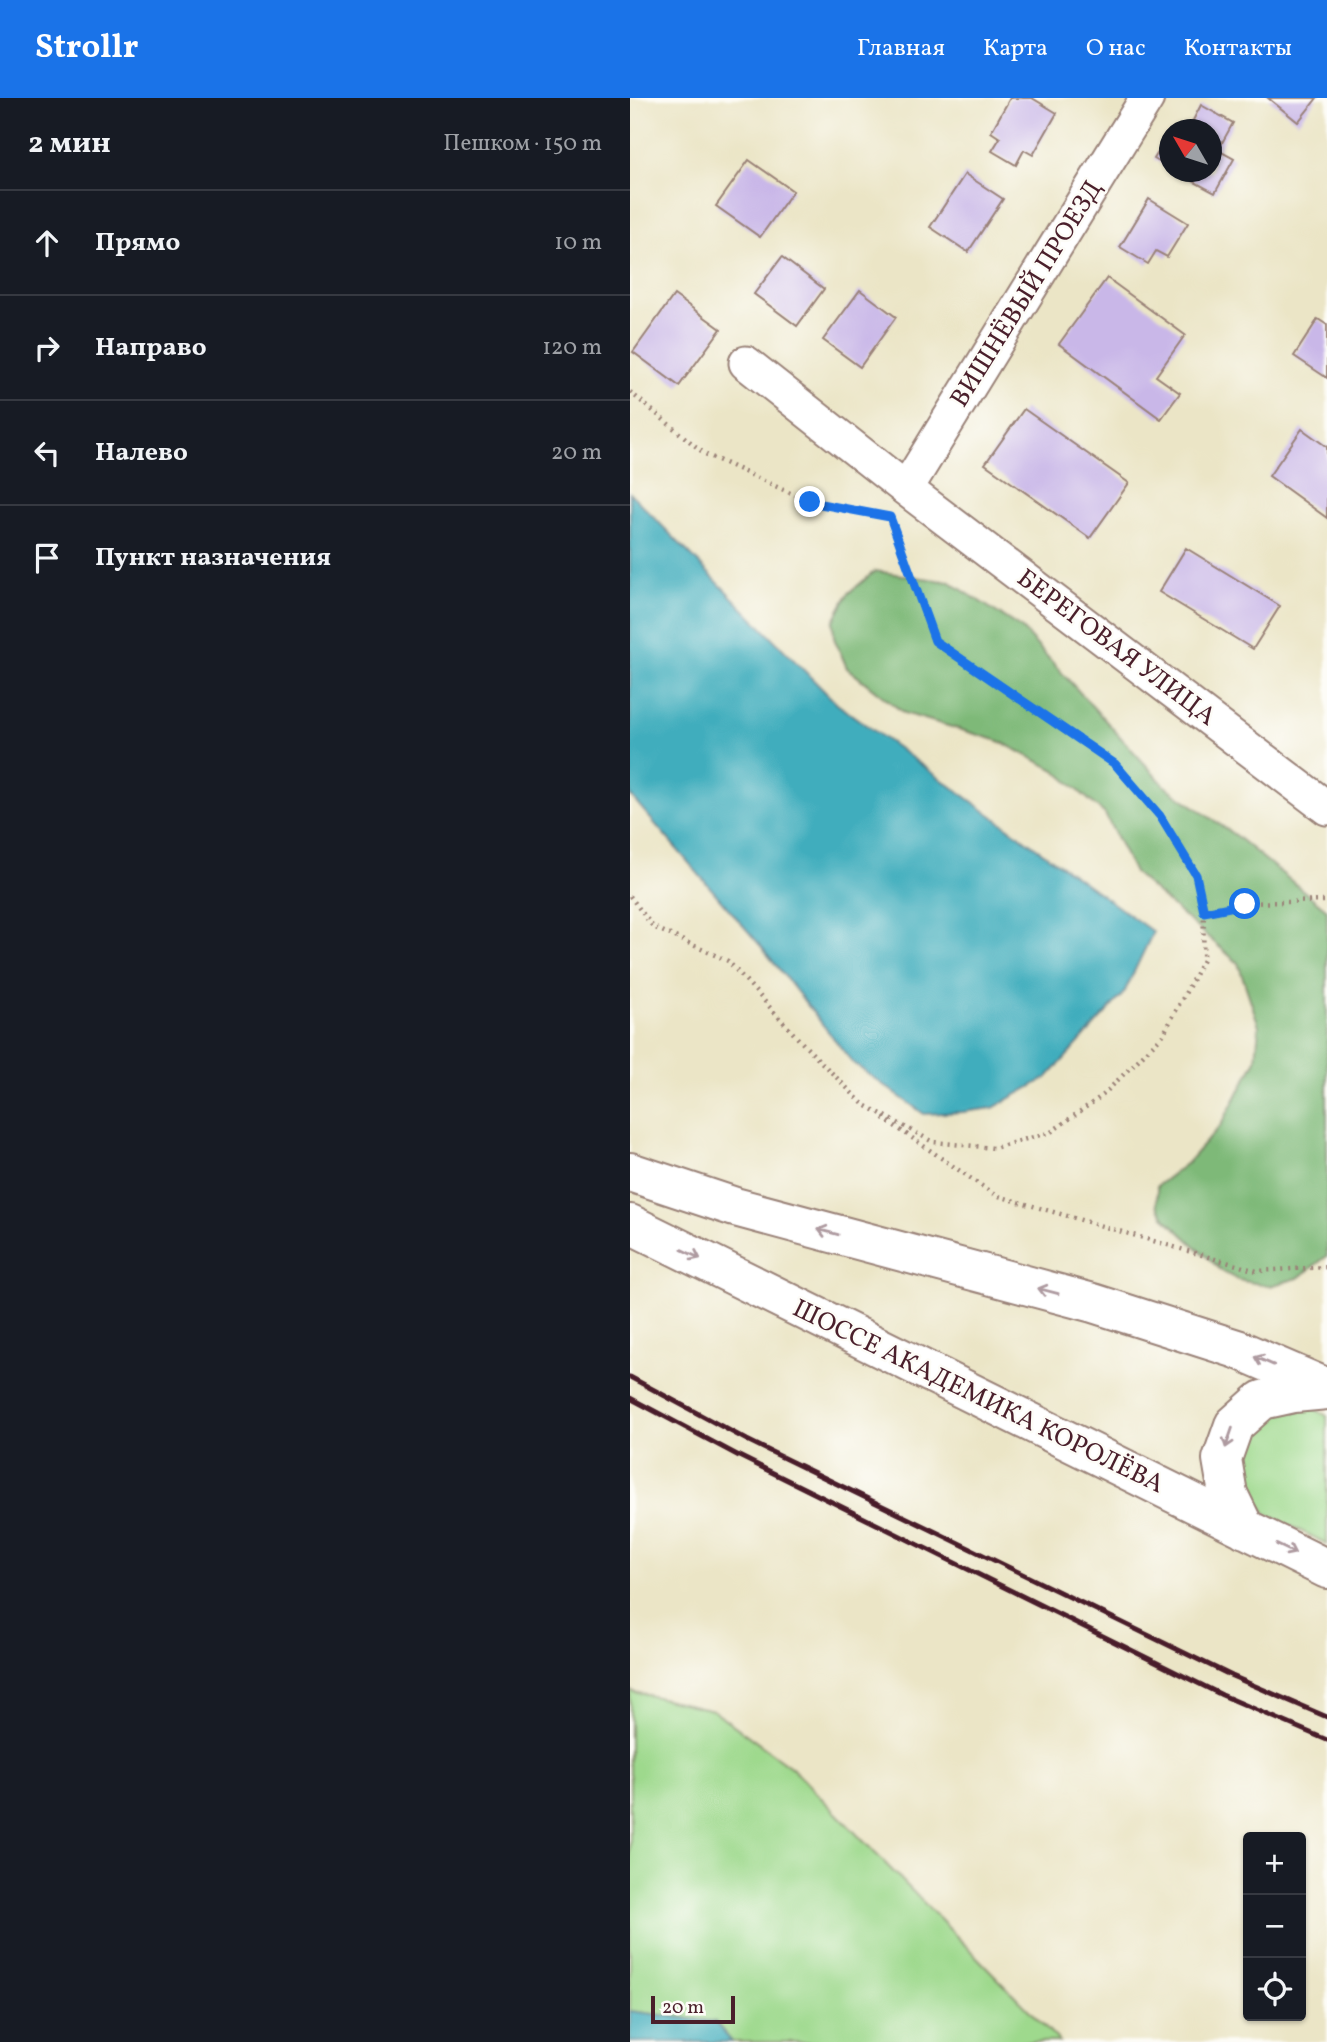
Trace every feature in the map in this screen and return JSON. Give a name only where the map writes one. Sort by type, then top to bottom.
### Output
[{"type":"highway","points":[[630,1172],[735,1207],[1105,1306],[1237,1349],[1327,1389]]},
{"type":"highway","name":"ШОССЕ АКАДЕМИКА КОРОЛЁВА","points":[[630,1224],[1327,1569]]},
{"type":"highway","points":[[1245,1529],[1228,1494],[1222,1459],[1234,1425],[1262,1400],[1327,1389]]},
{"type":"street","name":"ВИШНЁВЫЙ ПРОЕЗД","points":[[898,503],[1147,98]]},
{"type":"street","name":"БЕРЕГОВАЯ УЛИЦА","points":[[746,363],[898,503],[1327,808]]},
{"type":"path","points":[[630,392],[705,454],[810,502],[898,503],[935,641],[1115,764],[1160,816],[1196,875],[1204,912],[1203,960],[1163,1035],[1103,1095],[1051,1132],[994,1148],[933,1142],[863,1104]]},
{"type":"path","points":[[630,896],[653,927],[729,961],[804,1045],[863,1104],[995,1195],[1257,1271],[1327,1267]]},
{"type":"path","points":[[1204,912],[1245,904],[1327,901]]},
{"type":"green space","points":[[875,571],[950,582],[1022,629],[1165,786],[1236,836],[1327,910],[1327,1256],[1298,1278],[1270,1286],[1238,1280],[1223,1272],[1166,1219],[1157,1205],[1157,1186],[1187,1163],[1221,1125],[1256,1060],[1259,1026],[1238,963],[1134,873],[1105,814],[1055,770],[999,741],[904,713],[847,668],[834,638],[833,622],[848,594]]},
{"type":"green space","points":[[1313,1408],[1327,1416],[1327,1544],[1266,1514],[1248,1488],[1246,1455],[1262,1426],[1279,1413]]},
{"type":"green space","points":[[630,1691],[713,1710],[792,1768],[1060,2042],[732,2042],[715,2022],[630,2011]]},
{"type":"water","points":[[630,493],[837,704],[1153,932],[1124,993],[1048,1077],[993,1108],[924,1114],[853,1063],[760,945],[630,795]]},
{"type":"water","points":[[630,2011],[715,2022],[732,2042],[630,2042]]},
{"type":"building","points":[[1010,98],[1032,98],[1057,113],[1033,155],[1024,150],[1016,165],[992,151],[1000,138],[991,132]]},
{"type":"building","points":[[1268,98],[1317,98],[1298,122]]},
{"type":"building","points":[[1201,105],[1233,123],[1222,143],[1222,119],[1194,119]]},
{"type":"building","points":[[1222,152],[1234,159],[1222,180]]},
{"type":"building","points":[[749,160],[793,191],[760,237],[716,206]]},
{"type":"building","points":[[965,174],[1003,199],[968,252],[930,227]]},
{"type":"building","points":[[1195,182],[1221,182],[1215,193]]},
{"type":"building","points":[[1149,199],[1188,223],[1167,257],[1156,251],[1148,264],[1120,247]]},
{"type":"building","points":[[782,257],[824,289],[797,326],[754,294]]},
{"type":"building","points":[[1107,278],[1185,335],[1156,376],[1180,393],[1161,419],[1059,344]]},
{"type":"building","points":[[860,290],[896,317],[860,367],[823,340]]},
{"type":"building","points":[[674,295],[721,329],[679,386],[633,352]]},
{"type":"building","points":[[1318,319],[1327,325],[1327,378],[1294,356]]},
{"type":"building","points":[[1024,409],[1129,483],[1090,538],[985,464]]},
{"type":"building","points":[[1302,429],[1327,447],[1327,518],[1269,476]]},
{"type":"building","points":[[1186,548],[1280,606],[1253,649],[1159,592]]},
{"type":"railway","points":[[630,1377],[747,1440],[1232,1676],[1327,1717]]},
{"type":"railway","points":[[630,1398],[739,1456],[1222,1695],[1327,1740]]},
{"type":"route","points":[[810,502],[890,517],[935,641],[1115,764],[1160,816],[1196,875],[1204,912],[1245,904]]}]
